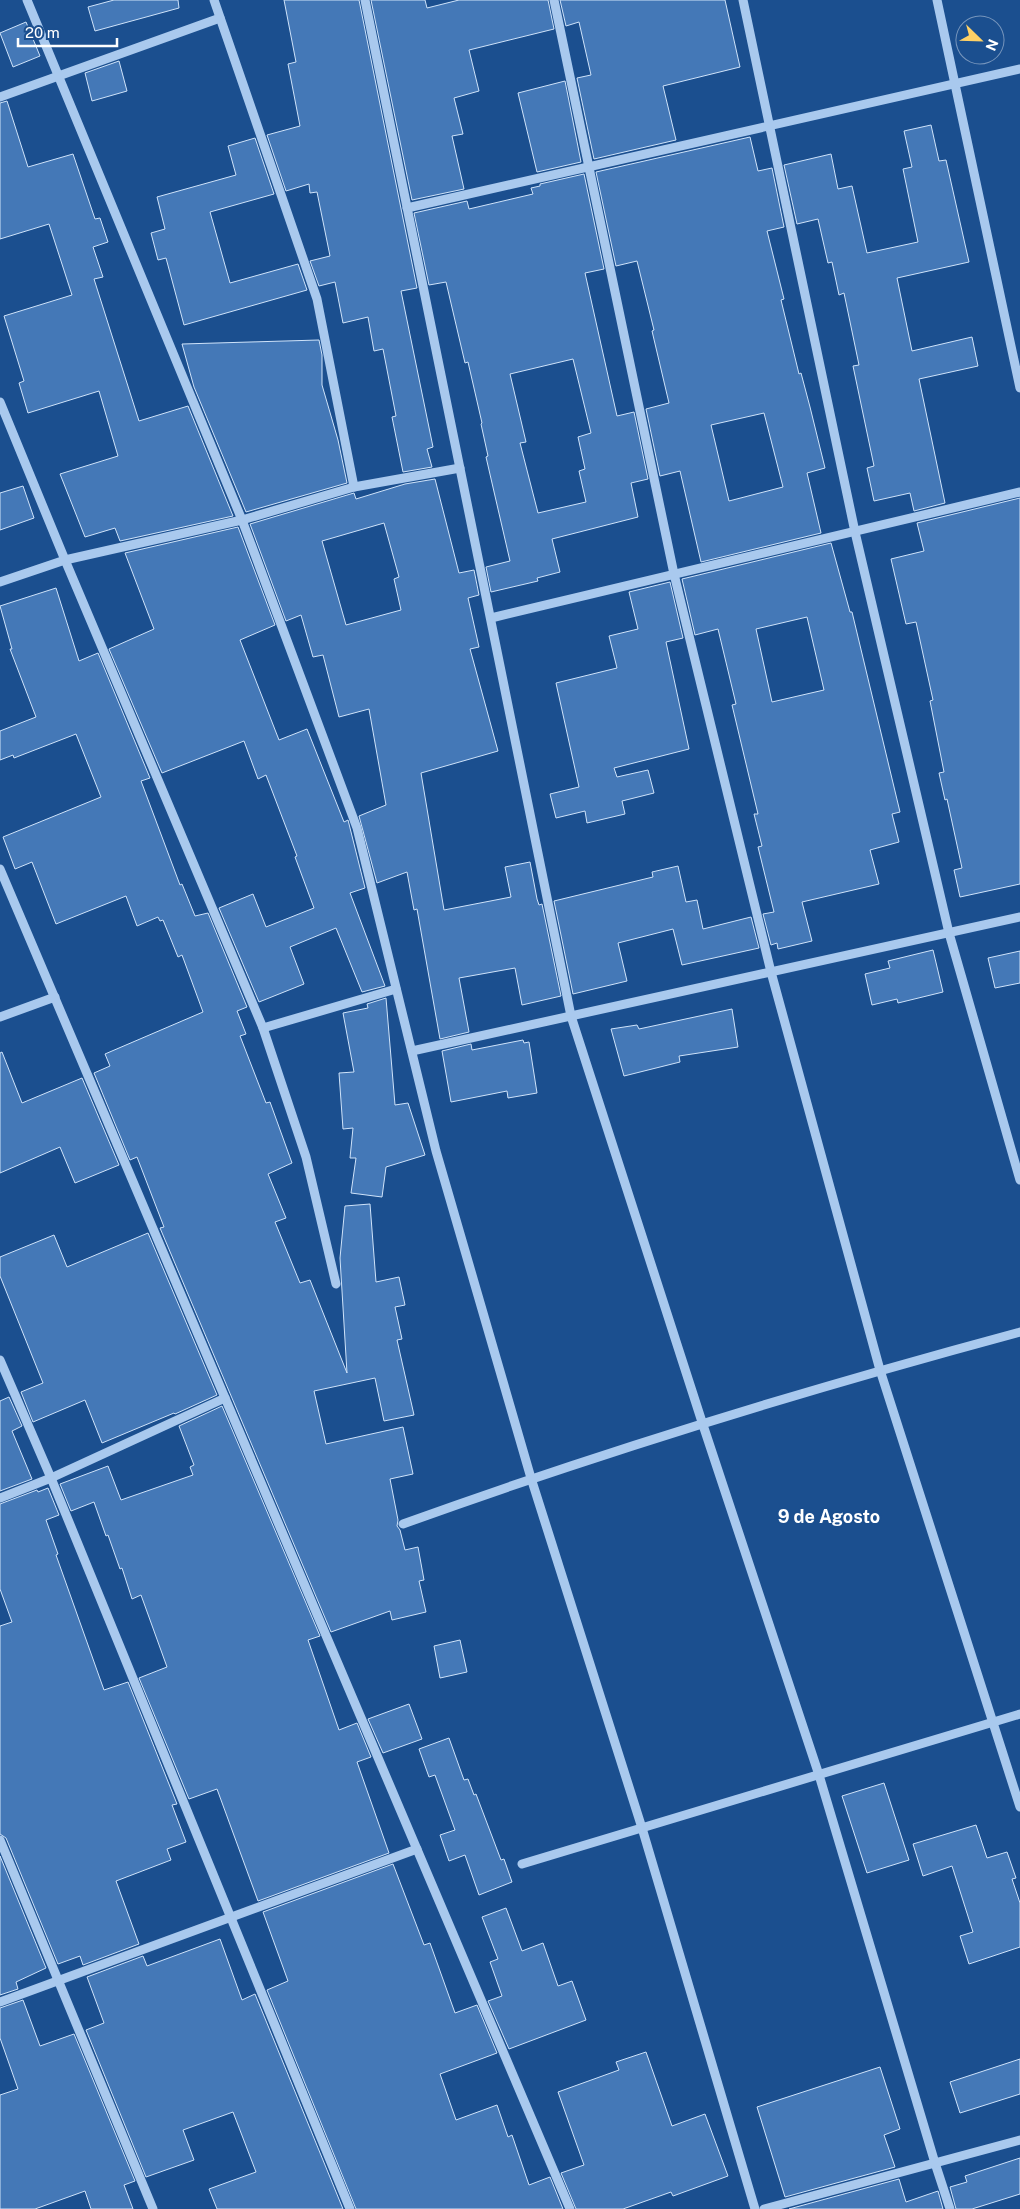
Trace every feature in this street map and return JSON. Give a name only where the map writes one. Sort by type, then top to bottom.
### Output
[{"type":"street","points":[[27,0],[57,77],[242,520],[357,828],[436,1151],[531,1478],[642,1828],[755,2209]]},
{"type":"street","points":[[214,0],[317,299],[354,487]]},
{"type":"street","points":[[365,0],[572,1016],[703,1425],[819,1775],[950,2209]]},
{"type":"street","points":[[554,0],[674,574],[771,972],[880,1370],[1020,1807]]},
{"type":"street","points":[[743,0],[855,532],[949,933],[1020,1180]]},
{"type":"street","points":[[937,0],[1020,388]]},
{"type":"street","points":[[0,97],[220,18]]},
{"type":"street","points":[[407,208],[1020,69]]},
{"type":"street","points":[[0,402],[263,1028],[306,1157],[336,1284]]},
{"type":"street","points":[[0,582],[65,560],[242,520],[354,487],[460,468]]},
{"type":"street","points":[[491,618],[1020,492]]},
{"type":"street","points":[[0,869],[570,2209]]},
{"type":"street","points":[[412,1051],[1020,917]]},
{"type":"street","points":[[263,1028],[396,989]]},
{"type":"street","points":[[0,1017],[54,997]]},
{"type":"street","points":[[403,1524],[531,1478],[880,1370],[1020,1332]]},
{"type":"street","points":[[0,1360],[51,1478],[350,2209]]},
{"type":"street","points":[[0,1498],[51,1478],[226,1398]]},
{"type":"street","points":[[522,1864],[1020,1714]]},
{"type":"street","points":[[0,1840],[57,1982],[153,2209]]},
{"type":"street","points":[[0,2002],[417,1849]]},
{"type":"street","points":[[764,2209],[1020,2140]]},
{"type":"building","points":[[114,0],[178,0],[179,8],[95,31],[88,7]]},
{"type":"building","points":[[284,0],[359,0],[417,288],[401,291],[433,447],[427,449],[432,467],[403,472],[392,417],[396,416],[383,349],[374,351],[368,317],[343,323],[335,282],[319,286],[310,261],[330,256],[317,192],[310,193],[309,184],[286,191],[267,135],[300,126],[288,64],[296,62]]},
{"type":"building","points":[[371,0],[425,0],[427,8],[459,0],[548,0],[554,29],[469,50],[479,91],[454,98],[463,134],[452,136],[464,189],[412,200]]},
{"type":"building","points":[[560,0],[725,0],[740,67],[663,86],[676,140],[594,159],[577,78],[591,75],[579,22],[566,26]]},
{"type":"building","points":[[26,22],[40,56],[13,67],[0,33]]},
{"type":"building","points":[[119,61],[127,91],[92,101],[85,73]]},
{"type":"building","points":[[565,81],[581,162],[537,172],[518,93]]},
{"type":"building","points":[[7,101],[28,167],[73,154],[95,219],[100,218],[108,242],[93,247],[103,277],[94,279],[139,421],[188,406],[233,516],[120,541],[115,528],[85,537],[60,474],[118,456],[99,391],[28,413],[19,383],[24,381],[4,316],[72,295],[49,224],[0,239],[0,103]]},
{"type":"building","points":[[931,125],[939,161],[946,160],[969,262],[897,278],[912,351],[972,337],[978,366],[919,379],[945,503],[914,511],[910,493],[874,501],[867,468],[874,466],[853,366],[859,365],[844,293],[839,295],[832,262],[828,263],[818,219],[797,224],[784,165],[831,154],[838,189],[852,186],[867,253],[918,242],[903,169],[912,167],[904,131]]},
{"type":"building","points":[[750,137],[758,171],[772,168],[784,227],[767,231],[784,299],[781,300],[799,374],[801,373],[825,468],[807,473],[821,533],[701,562],[680,471],[660,476],[646,409],[669,403],[652,331],[654,330],[637,261],[616,266],[596,172]],"holes":[[[764,413],[783,487],[729,501],[711,425]]]},
{"type":"building","points":[[255,138],[274,194],[210,212],[230,283],[298,264],[307,290],[184,325],[166,258],[158,260],[151,233],[165,229],[157,197],[236,175],[228,146]]},
{"type":"building","points":[[584,174],[604,269],[585,273],[617,416],[634,412],[648,479],[631,483],[638,517],[552,539],[560,572],[537,578],[538,581],[491,592],[486,567],[510,561],[486,457],[488,456],[482,423],[468,362],[465,363],[446,282],[429,285],[414,213],[467,201],[469,209],[533,194],[531,188],[540,186],[540,184]],"holes":[[[573,359],[591,433],[578,437],[585,469],[579,471],[586,502],[538,513],[520,443],[526,442],[510,374]]]},
{"type":"building","points":[[319,340],[322,355],[322,385],[338,440],[347,483],[246,512],[194,387],[182,344]]},
{"type":"building","points":[[435,479],[459,573],[474,570],[479,595],[468,598],[479,647],[470,649],[498,751],[421,773],[444,910],[511,897],[505,867],[530,862],[537,899],[539,905],[542,904],[561,996],[522,1005],[515,968],[459,978],[469,1032],[440,1039],[417,909],[414,910],[407,872],[377,883],[359,816],[386,805],[369,709],[339,717],[323,655],[313,657],[301,615],[286,621],[250,524],[354,493],[356,499],[405,484]],"holes":[[[384,523],[399,577],[394,579],[401,610],[346,625],[322,541]]]},
{"type":"building","points":[[23,486],[34,518],[0,530],[0,493]]},
{"type":"building","points":[[1020,498],[1020,884],[960,897],[954,870],[962,868],[947,799],[945,800],[939,773],[944,772],[930,701],[933,700],[916,622],[906,624],[891,559],[924,551],[917,523]]},
{"type":"building","points":[[238,527],[275,625],[240,640],[279,740],[307,729],[344,822],[348,820],[365,888],[350,893],[385,986],[362,992],[336,928],[290,947],[304,984],[259,1002],[219,908],[253,894],[266,927],[314,908],[295,857],[297,856],[266,775],[258,779],[244,741],[162,773],[109,649],[154,629],[125,553]]},
{"type":"building","points":[[831,543],[850,612],[852,612],[900,812],[892,814],[899,842],[870,850],[879,884],[802,902],[812,941],[778,949],[777,943],[771,945],[763,914],[774,912],[758,847],[762,846],[754,814],[758,814],[732,705],[736,704],[718,629],[695,635],[682,579]],"holes":[[[807,617],[824,690],[772,702],[756,629]]]},
{"type":"building","points":[[670,582],[683,638],[666,642],[689,749],[614,768],[617,777],[648,770],[654,793],[622,801],[625,814],[587,823],[585,811],[556,818],[550,794],[579,787],[556,683],[617,668],[609,636],[638,629],[629,592]]},
{"type":"building","points":[[56,588],[79,661],[98,653],[150,778],[141,781],[180,885],[182,884],[195,916],[208,913],[247,1007],[237,1011],[246,1034],[240,1036],[266,1103],[270,1102],[292,1163],[268,1174],[286,1218],[275,1222],[300,1283],[310,1280],[347,1373],[340,1258],[345,1206],[370,1204],[376,1282],[399,1277],[405,1305],[395,1307],[402,1339],[397,1340],[414,1415],[384,1421],[375,1378],[314,1391],[326,1444],[403,1427],[413,1474],[390,1479],[398,1520],[397,1526],[400,1530],[405,1550],[418,1547],[424,1580],[419,1581],[426,1612],[392,1620],[390,1611],[331,1632],[160,1228],[164,1227],[137,1157],[130,1160],[94,1073],[110,1066],[105,1054],[203,1012],[182,955],[178,957],[163,920],[160,921],[158,917],[137,926],[126,896],[56,924],[32,862],[15,869],[3,837],[101,797],[76,734],[14,758],[13,755],[0,760],[0,731],[36,717],[10,649],[12,649],[0,606]]},
{"type":"building","points":[[678,866],[686,902],[697,900],[703,929],[751,917],[759,948],[682,965],[673,929],[618,943],[627,981],[573,994],[554,901],[653,877],[652,872]]},
{"type":"building","points":[[933,950],[943,992],[898,1003],[897,999],[872,1005],[865,974],[890,968],[888,961]]},
{"type":"building","points":[[1020,951],[1020,983],[995,988],[988,958]]},
{"type":"building","points":[[386,998],[395,1105],[408,1103],[425,1155],[386,1167],[382,1197],[351,1193],[356,1158],[350,1158],[353,1128],[343,1129],[339,1073],[354,1072],[343,1013],[368,1008],[367,1004]]},
{"type":"building","points":[[732,1009],[738,1047],[679,1056],[680,1062],[624,1076],[611,1029],[637,1025],[639,1029]]},
{"type":"building","points":[[523,1040],[524,1043],[529,1042],[537,1093],[508,1098],[507,1091],[451,1102],[442,1051],[471,1044],[472,1050]]},
{"type":"building","points":[[2,1052],[22,1103],[82,1078],[119,1165],[75,1183],[60,1147],[0,1173],[0,1053]]},
{"type":"building","points":[[148,1233],[217,1395],[102,1443],[85,1400],[33,1422],[21,1392],[43,1383],[0,1276],[0,1257],[54,1235],[67,1267]]},
{"type":"building","points":[[9,1397],[22,1426],[12,1431],[32,1479],[0,1491],[0,1401]]},
{"type":"building","points":[[222,1406],[320,1636],[308,1640],[339,1730],[357,1723],[371,1757],[357,1762],[389,1853],[258,1901],[217,1789],[189,1799],[139,1678],[167,1667],[141,1595],[132,1599],[122,1568],[120,1569],[94,1502],[71,1511],[60,1484],[108,1466],[121,1500],[193,1475],[190,1467],[194,1465],[179,1426]]},
{"type":"building","points":[[48,1488],[59,1515],[46,1520],[58,1554],[56,1555],[104,1690],[128,1682],[177,1804],[172,1805],[186,1842],[167,1849],[171,1860],[116,1881],[139,1944],[83,1965],[80,1956],[58,1964],[6,1838],[0,1834],[0,1626],[12,1622],[0,1589],[0,1504],[37,1490],[38,1492]]},
{"type":"building","points":[[460,1640],[467,1672],[440,1678],[434,1646]]},
{"type":"building","points":[[409,1704],[422,1739],[383,1753],[368,1719]]},
{"type":"building","points":[[449,1738],[464,1780],[468,1779],[474,1795],[476,1794],[501,1860],[504,1859],[512,1882],[479,1895],[465,1855],[449,1861],[440,1835],[455,1830],[435,1775],[429,1777],[419,1749]]},
{"type":"building","points":[[884,1783],[909,1860],[867,1873],[842,1796]]},
{"type":"building","points":[[976,1825],[987,1858],[1007,1852],[1016,1878],[1012,1879],[1020,1903],[1020,1947],[969,1964],[960,1936],[973,1932],[952,1866],[923,1876],[913,1844]]},
{"type":"building","points":[[0,1856],[46,1968],[16,1982],[18,1989],[0,1995]]},
{"type":"building","points":[[393,1864],[424,1945],[430,1943],[455,2013],[477,2005],[497,2053],[440,2074],[456,2120],[497,2105],[508,2137],[512,2135],[529,2185],[550,2177],[563,2209],[356,2209],[267,1990],[288,1981],[263,1912]]},
{"type":"building","points":[[506,1908],[522,1951],[543,1943],[558,1986],[572,1981],[586,2020],[509,2049],[488,2001],[502,1996],[490,1962],[498,1959],[482,1917]]},
{"type":"building","points":[[220,1939],[242,2000],[255,1994],[343,2209],[217,2209],[209,2189],[256,2172],[233,2112],[183,2130],[194,2160],[146,2177],[86,2030],[104,2023],[87,1977],[143,1956],[147,1966]]},
{"type":"building","points":[[23,2000],[40,2046],[74,2034],[135,2181],[124,2185],[133,2209],[91,2209],[85,2191],[35,2209],[0,2209],[0,2095],[18,2089],[0,2038],[0,2008]]},
{"type":"building","points":[[646,2052],[672,2126],[705,2114],[728,2176],[673,2196],[671,2192],[623,2209],[576,2209],[561,2173],[584,2165],[558,2092],[619,2070],[616,2062]]},
{"type":"building","points":[[1020,2059],[1020,2094],[960,2113],[950,2082]]},
{"type":"building","points":[[880,2067],[900,2129],[884,2135],[895,2167],[785,2197],[757,2107]]},
{"type":"building","points":[[1020,2158],[1020,2194],[972,2209],[956,2209],[950,2187],[967,2182],[965,2176]]},
{"type":"building","points":[[899,2179],[906,2202],[938,2191],[943,2209],[789,2209]]},
{"type":"district","name":"9 de Agosto","points":[[829,1516]]}]
